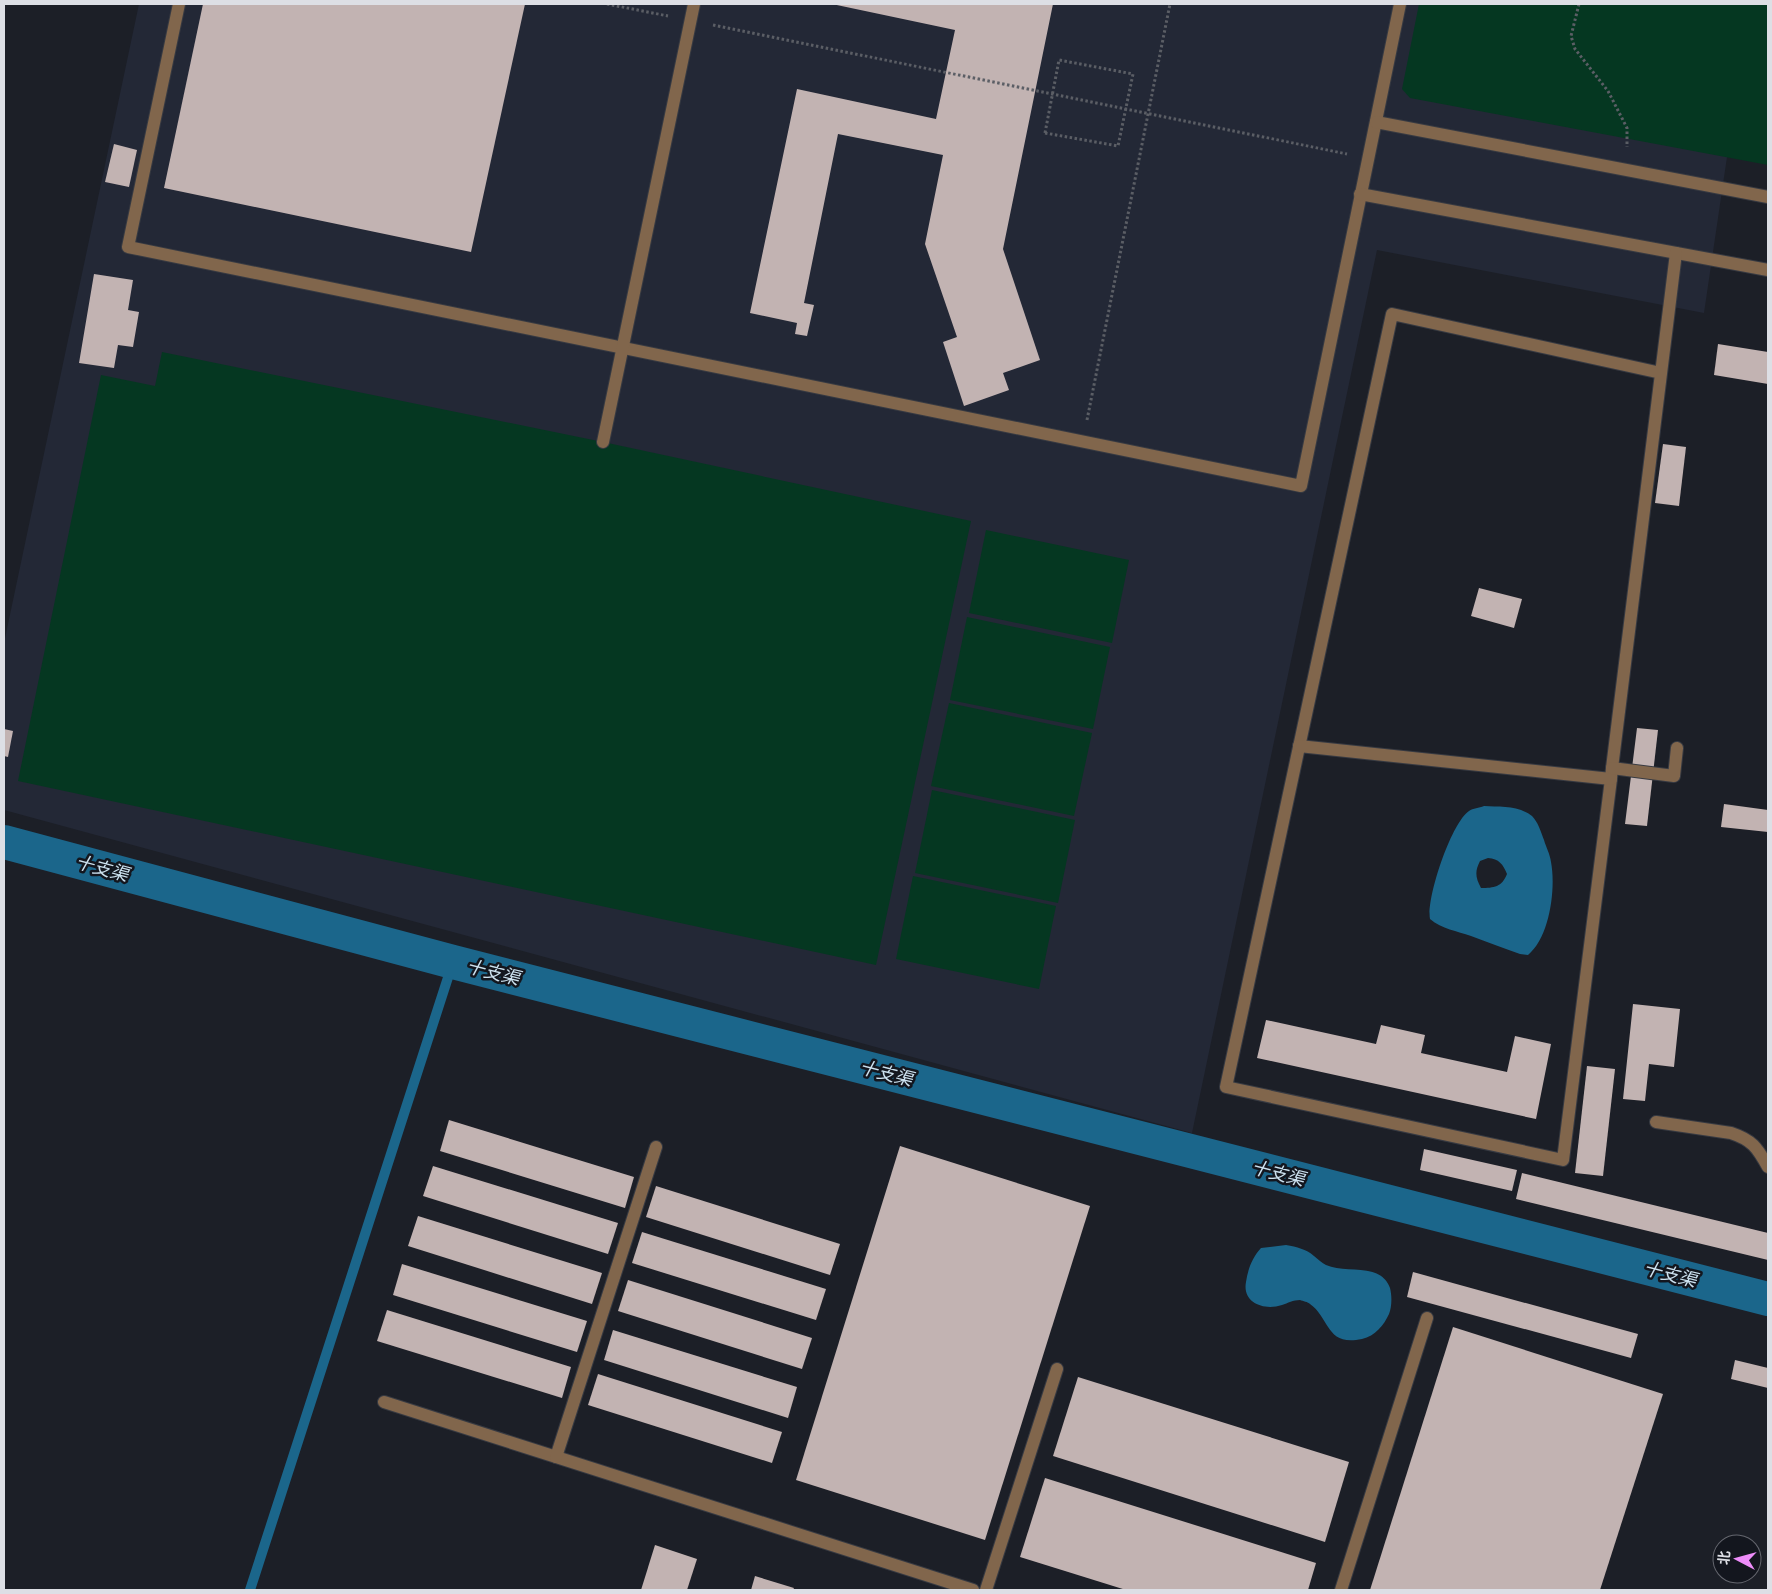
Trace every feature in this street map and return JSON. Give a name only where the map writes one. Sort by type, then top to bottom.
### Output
[{"type":"lane","points":[[179,4],[128,247],[1301,486],[1400,4]]},
{"type":"lane","points":[[603,442],[694,4]]},
{"type":"lane","points":[[1376,122],[1768,197]]},
{"type":"lane","points":[[1360,194],[1768,270]]},
{"type":"lane","points":[[1661,373],[1392,314],[1226,1087],[1563,1160],[1676,253]]},
{"type":"lane","points":[[1299,746],[1611,774],[1674,776],[1677,748]]},
{"type":"lane","points":[[1656,1122],[1730,1133],[1742,1137],[1751,1142],[1768,1167]]},
{"type":"lane","points":[[556,1457],[656,1147]]},
{"type":"lane","points":[[1341,1590],[1427,1318]]},
{"type":"lane","points":[[986,1590],[1057,1369]]},
{"type":"lane","points":[[384,1402],[973,1590]]},
{"type":"path","points":[[607,4],[1368,158]]},
{"type":"path","points":[[1082,442],[1170,4]]},
{"type":"path","points":[[1579,4],[1571,36],[1575,49],[1608,91],[1627,128],[1627,170]]},
{"type":"path","points":[[1059,60],[1133,74],[1125,109],[1118,146],[1045,132],[1059,60]]},
{"type":"shaded area","points":[[139,4],[1735,4],[1727,157],[1704,313],[1377,250],[1192,1133],[4,810],[4,643]]},
{"type":"green space","points":[[1419,4],[1768,4],[1768,165],[1410,98],[1402,89]]},
{"type":"green space","points":[[162,352],[603,442],[971,521],[876,965],[18,781],[101,375],[155,386]]},
{"type":"green space","points":[[986,530],[1129,560],[1112,643],[969,613]]},
{"type":"green space","points":[[967,617],[1110,647],[1093,729],[950,700]]},
{"type":"green space","points":[[949,703],[1092,733],[1074,816],[931,786]]},
{"type":"green space","points":[[932,790],[1075,820],[1058,903],[915,873]]},
{"type":"green space","points":[[913,876],[1056,906],[1039,989],[896,959]]},
{"type":"water","points":[[1484,806],[1515,808],[1527,812],[1536,821],[1550,856],[1553,885],[1550,912],[1542,937],[1528,955],[1520,954],[1450,929],[1430,919],[1432,895],[1436,879],[1455,830],[1469,811]],"holes":[[[1488,858],[1500,863],[1507,874],[1503,882],[1497,886],[1481,888],[1476,874],[1478,865],[1480,861]]]},
{"type":"water","points":[[1286,1245],[1305,1250],[1321,1262],[1334,1268],[1371,1272],[1385,1280],[1390,1288],[1391,1304],[1389,1314],[1382,1326],[1367,1338],[1341,1339],[1330,1330],[1322,1316],[1307,1302],[1297,1300],[1275,1307],[1268,1307],[1256,1304],[1251,1300],[1247,1295],[1246,1282],[1249,1268],[1255,1256],[1261,1248]]},
{"type":"building","points":[[203,4],[525,4],[471,252],[164,188]]},
{"type":"building","points":[[832,4],[1053,4],[1003,249],[1040,360],[1003,373],[1009,390],[964,406],[943,342],[957,337],[925,244],[943,155],[838,134],[804,303],[814,305],[807,336],[795,334],[797,323],[750,313],[797,89],[936,119],[955,30]]},
{"type":"building","points":[[114,144],[137,150],[129,187],[105,182]]},
{"type":"building","points":[[94,274],[133,280],[128,310],[139,312],[133,347],[118,345],[114,368],[79,363]]},
{"type":"building","points":[[1718,344],[1768,352],[1768,384],[1714,375]]},
{"type":"building","points":[[1663,444],[1686,447],[1679,506],[1655,503]]},
{"type":"building","points":[[1479,588],[1522,599],[1514,628],[1471,616]]},
{"type":"building","points":[[1637,728],[1658,730],[1647,826],[1625,824]]},
{"type":"building","points":[[4,729],[13,731],[8,757],[4,756]]},
{"type":"building","points":[[1724,804],[1768,810],[1768,832],[1721,827]]},
{"type":"building","points":[[1633,1004],[1680,1009],[1674,1067],[1649,1064],[1645,1101],[1623,1099]]},
{"type":"building","points":[[1266,1020],[1376,1044],[1381,1025],[1425,1035],[1421,1053],[1507,1072],[1515,1036],[1551,1044],[1536,1119],[1257,1058]]},
{"type":"building","points":[[1587,1066],[1615,1069],[1603,1176],[1575,1173]]},
{"type":"building","points":[[449,1120],[634,1177],[625,1208],[440,1151]]},
{"type":"building","points":[[900,1146],[1090,1206],[985,1540],[796,1480]]},
{"type":"building","points":[[1424,1149],[1517,1170],[1512,1191],[1420,1170]]},
{"type":"building","points":[[433,1166],[618,1223],[608,1254],[423,1196]]},
{"type":"building","points":[[1522,1173],[1768,1233],[1768,1260],[1516,1199]]},
{"type":"building","points":[[656,1186],[840,1244],[830,1275],[646,1217]]},
{"type":"building","points":[[418,1216],[602,1273],[592,1304],[408,1246]]},
{"type":"building","points":[[642,1232],[826,1289],[816,1320],[632,1263]]},
{"type":"building","points":[[402,1264],[587,1321],[577,1352],[393,1295]]},
{"type":"building","points":[[1413,1272],[1638,1334],[1631,1358],[1407,1297]]},
{"type":"building","points":[[628,1280],[812,1338],[802,1369],[618,1311]]},
{"type":"building","points":[[387,1310],[571,1367],[562,1398],[377,1341]]},
{"type":"building","points":[[1453,1327],[1663,1394],[1600,1590],[1370,1590]]},
{"type":"building","points":[[613,1330],[797,1387],[788,1418],[604,1360]]},
{"type":"building","points":[[1735,1360],[1768,1368],[1768,1388],[1731,1379]]},
{"type":"building","points":[[598,1374],[782,1432],[772,1463],[588,1405]]},
{"type":"building","points":[[1078,1377],[1349,1462],[1325,1542],[1053,1456]]},
{"type":"building","points":[[1045,1478],[1316,1563],[1308,1590],[1126,1590],[1020,1557]]},
{"type":"building","points":[[655,1545],[697,1559],[687,1590],[641,1590]]},
{"type":"building","points":[[755,1576],[794,1588],[793,1590],[751,1590]]},
{"type":"waterway","name":"十支渠","points":[[4,842],[453,962],[1768,1299]]},
{"type":"waterway","points":[[250,1590],[453,962]]}]
